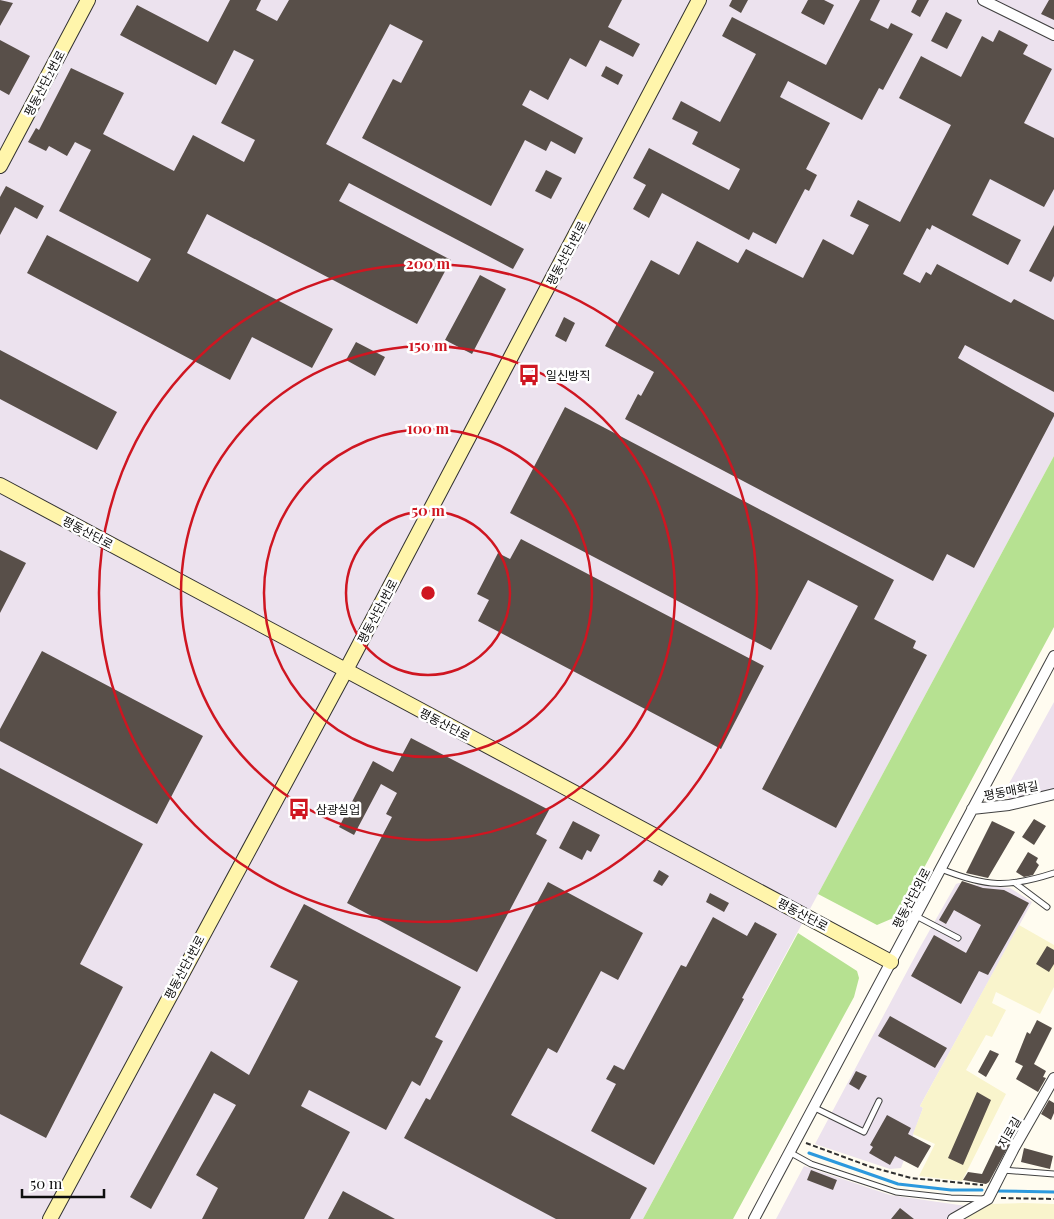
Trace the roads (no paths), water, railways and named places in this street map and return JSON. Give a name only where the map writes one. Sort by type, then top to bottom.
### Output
[{"type":"street","name":"평동산단2번로","points":[[0,166],[88,0]]},
{"type":"street","name":"평동산단1번로","points":[[50,1219],[346,670],[699,0]]},
{"type":"street","points":[[983,0],[1054,36]]},
{"type":"street","name":"평동산단로","points":[[0,485],[891,962]]},
{"type":"street","name":"평동산단외로","points":[[754,1219],[791,1154],[1054,656]]},
{"type":"street","name":"평동매화길","points":[[972,810],[1009,805],[1054,794]]},
{"type":"street","name":"지로길","points":[[988,1199],[1054,1078]]},
{"type":"street","points":[[953,1219],[988,1199]]},
{"type":"lane","points":[[940,869],[971,881],[988,884],[1015,883],[1054,873]]},
{"type":"lane","points":[[1015,883],[1047,907]]},
{"type":"lane","points":[[916,916],[958,938]]},
{"type":"lane","points":[[815,1108],[864,1132],[879,1101]]},
{"type":"lane","points":[[791,1154],[811,1164],[896,1192],[988,1199]]},
{"type":"lane","points":[[1003,1170],[1054,1174]]},
{"type":"waterway","points":[[809,1153],[898,1184],[951,1190],[982,1190]]},
{"type":"waterway","points":[[997,1191],[1054,1192]]},
{"type":"place","name":"일신방직","points":[[529,375]]},
{"type":"place","name":"삼광실업","points":[[299,809]]}]
